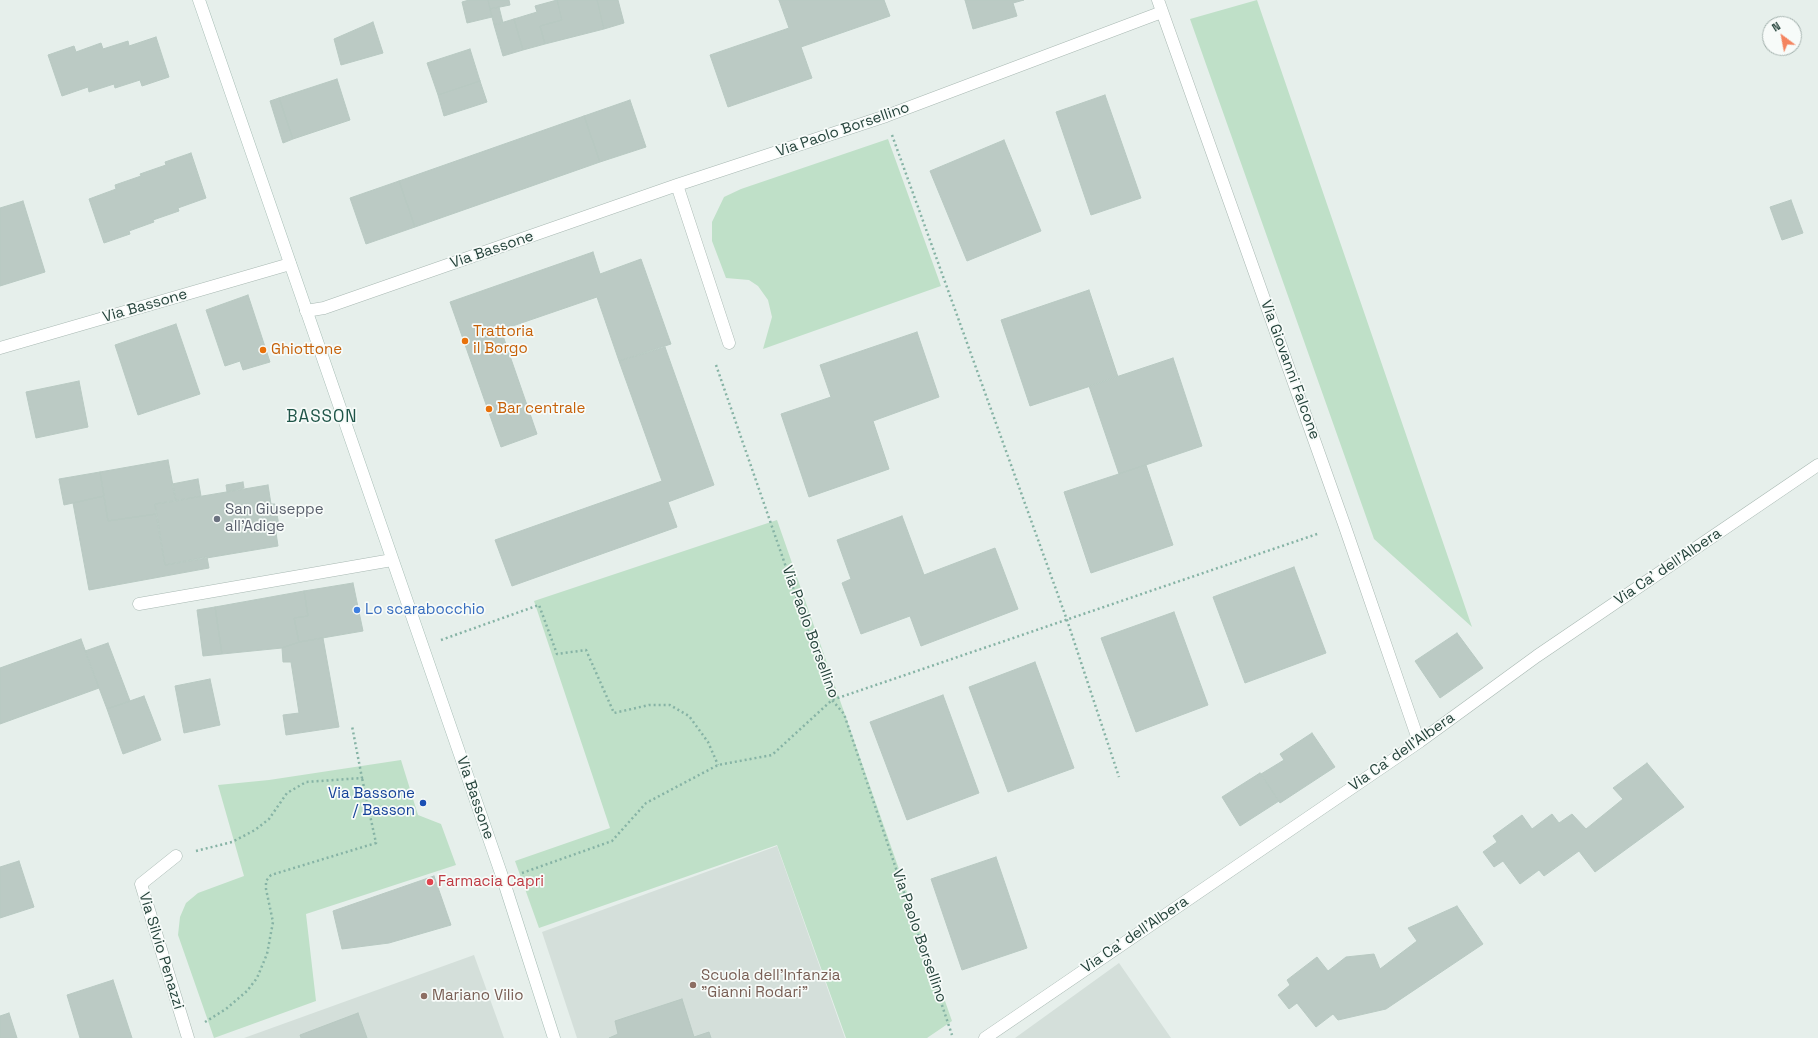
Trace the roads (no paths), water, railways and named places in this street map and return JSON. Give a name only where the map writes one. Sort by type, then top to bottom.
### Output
[{"type":"street","name":"Via Bassone","points":[[199,0],[503,879],[554,1038]]},
{"type":"street","name":"Via Giovanni Falcone","points":[[1158,0],[1342,517],[1419,742]]},
{"type":"street","name":"Via Paolo Borsellino","points":[[677,185],[886,116],[1162,12]]},
{"type":"street","name":"Via Bassone","points":[[306,311],[324,308],[677,185]]},
{"type":"street","points":[[677,185],[729,343]]},
{"type":"street","name":"Via Bassone","points":[[0,348],[290,264]]},
{"type":"street","name":"Via Ca' dell'Albera","points":[[985,1038],[1419,742],[1538,656],[1818,465]]},
{"type":"street","points":[[139,604],[392,560]]},
{"type":"street","name":"Via Silvio Penazzi","points":[[176,856],[141,884],[188,1038]]},
{"type":"place","name":"Trattoria il Borgo","points":[[465,341]]},
{"type":"place","name":"Ghiottone","points":[[263,350]]},
{"type":"place","name":"Bar centrale","points":[[489,409]]},
{"type":"place","name":"San Giuseppe all'Adige","points":[[217,519]]},
{"type":"place","name":"Lo scarabocchio","points":[[357,610]]},
{"type":"place","name":"Via Bassone / Basson","points":[[423,803]]},
{"type":"place","name":"Farmacia Capri","points":[[430,882]]},
{"type":"place","name":"Scuola dell'Infanzia \"Gianni Rodari\"","points":[[693,985]]},
{"type":"place","name":"Mariano Vilio","points":[[424,996]]},
{"type":"district","name":"BASSON","points":[[322,417]]}]
